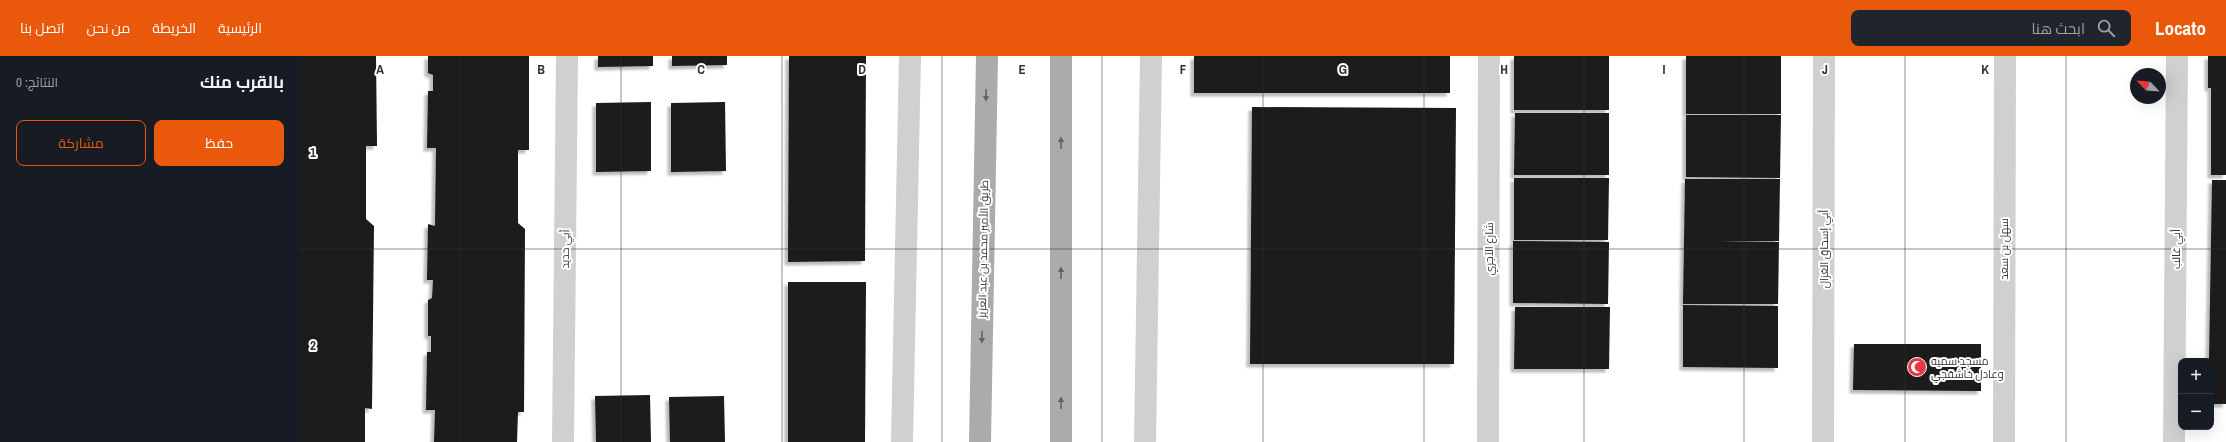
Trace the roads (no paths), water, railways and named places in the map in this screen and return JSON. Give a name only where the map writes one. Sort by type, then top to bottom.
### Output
[{"type":"main road","name":"طريق الأمير محمد بن عبد العزيز","points":[[980,442],[987,56]]},
{"type":"main road","points":[[1061,56],[1061,442]]},
{"type":"street","name":"أبي حديد","points":[[563,442],[567,56]]},
{"type":"street","points":[[902,442],[910,56]]},
{"type":"street","points":[[1145,442],[1151,56]]},
{"type":"street","name":"شارع الآجري","points":[[1488,442],[1489,56]]},
{"type":"street","name":"أبي إسحاق الغزال","points":[[1823,442],[1824,56]]},
{"type":"street","name":"سهل بن سعد","points":[[2004,442],[2005,56]]},
{"type":"street","name":"أبي غالب","points":[[2174,442],[2177,56]]},
{"type":"place","name":"مسجد سميه وعادل خاشقجي","points":[[1917,367]]}]
